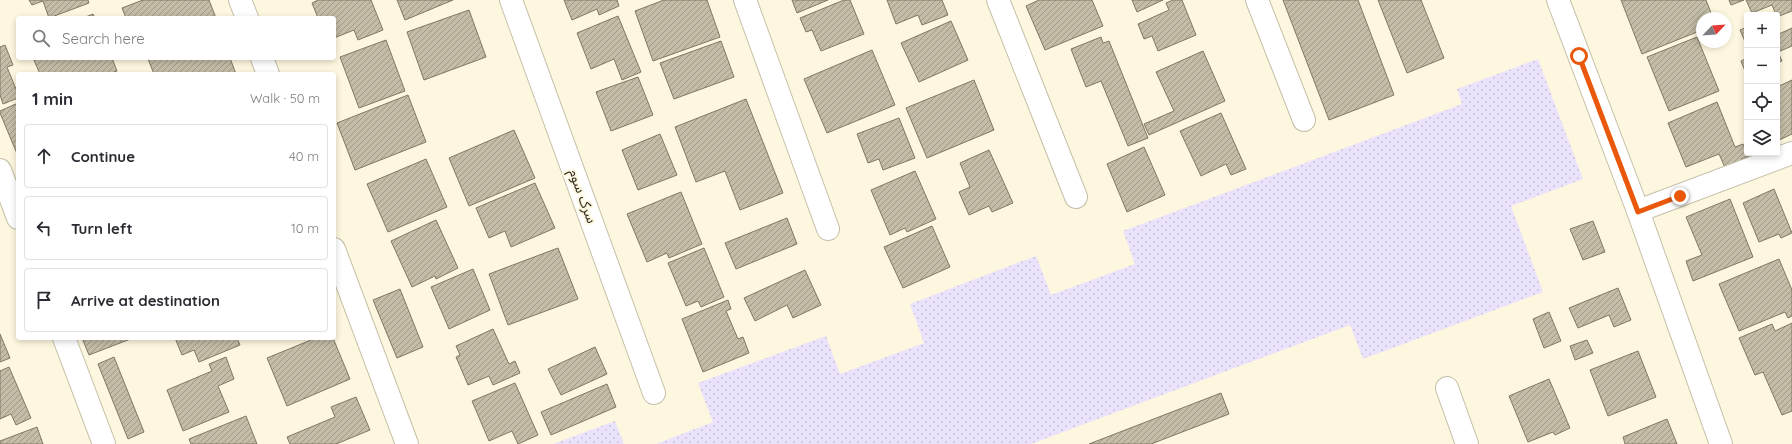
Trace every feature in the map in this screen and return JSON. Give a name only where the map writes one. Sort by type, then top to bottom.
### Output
[{"type":"street","points":[[240,0],[246,16]]},
{"type":"street","name":"سرک سوم","points":[[511,0],[654,393]]},
{"type":"street","points":[[745,0],[828,229]]},
{"type":"street","points":[[998,0],[1076,197]]},
{"type":"street","points":[[1257,0],[1304,120]]},
{"type":"street","points":[[1558,0],[1638,212],[1721,444]]},
{"type":"street","points":[[263,60],[267,72]]},
{"type":"street","points":[[1638,212],[1792,153]]},
{"type":"street","points":[[0,170],[16,213]]},
{"type":"street","points":[[336,255],[407,444]]},
{"type":"street","points":[[65,340],[104,444]]},
{"type":"street","points":[[1447,388],[1467,444]]},
{"type":"shaded area","points":[[1538,59],[1583,179],[1511,206],[1543,292],[1363,359],[1350,325],[1031,444],[656,444],[713,422],[698,383],[826,336],[840,374],[924,343],[910,304],[1036,256],[1051,295],[1135,264],[1123,231],[1462,104],[1457,89]]},
{"type":"shaded area","points":[[615,421],[624,444],[553,444]]},
{"type":"building","points":[[29,0],[88,0],[89,3],[54,16],[48,16],[43,1],[32,5]]},
{"type":"building","points":[[143,0],[209,0],[215,16],[125,16],[122,8]]},
{"type":"building","points":[[318,0],[371,0],[383,30],[358,40],[354,30],[336,37],[336,16],[317,16],[312,3]]},
{"type":"building","points":[[397,0],[453,0],[405,20]]},
{"type":"building","points":[[564,0],[617,0],[619,6],[599,15],[597,9],[572,20]]},
{"type":"building","points":[[664,0],[707,0],[720,37],[653,61],[635,11]]},
{"type":"building","points":[[792,0],[828,0],[797,13]]},
{"type":"building","points":[[844,0],[850,0],[864,34],[821,51],[812,30],[806,32],[800,18]]},
{"type":"building","points":[[887,0],[942,0],[948,15],[922,25],[918,15],[896,24]]},
{"type":"building","points":[[1039,0],[1092,0],[1103,26],[1045,50],[1026,6]]},
{"type":"building","points":[[1132,0],[1163,0],[1137,12]]},
{"type":"building","points":[[1173,0],[1182,0],[1196,35],[1158,51],[1152,36],[1144,39],[1138,24],[1169,10],[1166,3]]},
{"type":"building","points":[[1283,0],[1358,0],[1394,95],[1329,120]]},
{"type":"building","points":[[1378,0],[1421,0],[1444,58],[1407,73]]},
{"type":"building","points":[[1621,0],[1706,0],[1711,12],[1696,12],[1696,32],[1642,54]]},
{"type":"building","points":[[1729,0],[1744,0],[1731,5]]},
{"type":"building","points":[[1746,0],[1792,0],[1792,11],[1780,16],[1780,12],[1775,12],[1772,5],[1752,12]]},
{"type":"building","points":[[469,10],[486,57],[424,80],[407,32]]},
{"type":"building","points":[[618,16],[641,72],[622,80],[614,59],[591,69],[577,33]]},
{"type":"building","points":[[951,21],[968,60],[919,82],[901,43]]},
{"type":"building","points":[[1744,28],[1744,39],[1740,30]]},
{"type":"building","points":[[1792,28],[1792,46],[1780,51],[1780,48],[1780,34]]},
{"type":"building","points":[[1101,37],[1103,43],[1109,41],[1148,138],[1128,146],[1101,81],[1086,87],[1071,49]]},
{"type":"building","points":[[1696,37],[1696,48],[1701,48],[1719,91],[1669,111],[1647,57]]},
{"type":"building","points":[[386,40],[405,91],[359,108],[340,57]]},
{"type":"building","points":[[721,41],[734,77],[674,99],[660,63]]},
{"type":"building","points":[[5,45],[13,65],[7,67],[16,89],[16,99],[3,104],[0,95],[0,47]]},
{"type":"building","points":[[872,50],[895,105],[827,133],[804,79]]},
{"type":"building","points":[[1203,51],[1225,101],[1149,135],[1144,124],[1174,111],[1156,72]]},
{"type":"building","points":[[34,60],[113,60],[117,71],[114,72],[39,72]]},
{"type":"building","points":[[148,60],[231,60],[235,72],[153,72]]},
{"type":"building","points":[[1744,60],[1744,68],[1741,61]]},
{"type":"building","points":[[638,77],[653,115],[611,131],[596,92]]},
{"type":"building","points":[[974,80],[994,130],[927,158],[906,108]]},
{"type":"building","points":[[1792,80],[1792,134],[1780,140],[1780,120],[1780,86]]},
{"type":"building","points":[[408,95],[426,142],[355,170],[337,123]]},
{"type":"building","points":[[746,99],[783,193],[740,210],[725,171],[696,182],[675,127]]},
{"type":"building","points":[[1717,102],[1735,147],[1743,144],[1744,156],[1749,156],[1741,159],[1743,165],[1727,172],[1719,154],[1686,167],[1668,123]]},
{"type":"building","points":[[16,104],[16,151],[0,113],[0,111]]},
{"type":"building","points":[[1221,113],[1246,169],[1231,175],[1226,164],[1201,176],[1180,131]]},
{"type":"building","points":[[899,118],[915,158],[883,170],[879,159],[868,163],[857,134]]},
{"type":"building","points":[[514,130],[535,178],[469,206],[449,158]]},
{"type":"building","points":[[660,134],[677,175],[638,190],[622,150]]},
{"type":"building","points":[[1144,147],[1165,195],[1127,212],[1107,164]]},
{"type":"building","points":[[989,150],[1013,203],[992,212],[989,206],[969,215],[959,192],[970,187],[960,163]]},
{"type":"building","points":[[426,159],[447,207],[388,232],[367,184]]},
{"type":"building","points":[[915,171],[936,219],[907,232],[905,228],[890,235],[871,190]]},
{"type":"building","points":[[535,183],[555,228],[511,247],[505,231],[489,238],[476,208]]},
{"type":"building","points":[[1774,189],[1792,233],[1781,238],[1779,234],[1759,242],[1743,203]]},
{"type":"building","points":[[681,192],[702,244],[669,258],[667,253],[647,262],[627,214]]},
{"type":"building","points":[[1730,199],[1753,257],[1693,281],[1686,261],[1702,255],[1686,217]]},
{"type":"building","points":[[787,218],[797,244],[736,269],[725,243]]},
{"type":"building","points":[[436,220],[458,268],[436,279],[435,276],[412,287],[391,241]]},
{"type":"building","points":[[1593,221],[1605,252],[1583,260],[1570,229]]},
{"type":"building","points":[[932,226],[950,267],[903,288],[884,247]]},
{"type":"building","points":[[558,248],[578,299],[508,325],[489,274]]},
{"type":"building","points":[[704,248],[724,297],[701,307],[698,301],[686,306],[668,263]]},
{"type":"building","points":[[1779,259],[1792,290],[1792,316],[1788,318],[1785,312],[1739,331],[1719,284]]},
{"type":"building","points":[[473,269],[490,310],[449,329],[431,287]]},
{"type":"building","points":[[805,270],[821,305],[793,318],[787,305],[755,321],[744,298]]},
{"type":"building","points":[[1618,288],[1631,320],[1614,327],[1609,315],[1578,328],[1569,308]]},
{"type":"building","points":[[400,289],[423,347],[397,358],[373,300]]},
{"type":"building","points":[[728,300],[731,309],[726,311],[738,339],[743,337],[749,353],[703,372],[682,319]]},
{"type":"building","points":[[1549,312],[1561,341],[1544,348],[1533,319]]},
{"type":"building","points":[[1792,323],[1792,411],[1782,415],[1763,372],[1755,375],[1739,338],[1772,324],[1775,331]]},
{"type":"building","points":[[493,329],[509,364],[515,361],[520,373],[493,385],[489,376],[468,385],[456,357],[460,355],[456,346]]},
{"type":"building","points":[[0,334],[10,358],[0,362]]},
{"type":"building","points":[[83,340],[128,340],[89,355]]},
{"type":"building","points":[[176,340],[238,340],[240,345],[199,362],[194,350],[182,355]]},
{"type":"building","points":[[311,340],[334,340],[350,379],[287,406],[267,358]]},
{"type":"building","points":[[1587,340],[1593,353],[1575,360],[1570,346]]},
{"type":"building","points":[[595,347],[607,374],[561,395],[548,369]]},
{"type":"building","points":[[1638,351],[1656,397],[1608,416],[1590,370]]},
{"type":"building","points":[[114,357],[144,432],[128,439],[98,364]]},
{"type":"building","points":[[226,357],[234,379],[218,386],[229,412],[183,431],[167,390],[212,371],[209,364]]},
{"type":"building","points":[[9,367],[31,418],[16,425],[11,414],[0,419],[0,371]]},
{"type":"building","points":[[1549,379],[1570,428],[1555,435],[1553,432],[1528,442],[1509,396]]},
{"type":"building","points":[[515,383],[538,435],[518,444],[512,431],[489,441],[472,401]]},
{"type":"building","points":[[607,384],[616,407],[551,435],[541,412]]},
{"type":"building","points":[[1221,393],[1229,414],[1151,444],[1089,444]]},
{"type":"building","points":[[356,397],[370,430],[336,444],[290,444],[287,437],[335,417],[331,407]]},
{"type":"building","points":[[246,416],[257,444],[191,444],[189,439]]},
{"type":"building","points":[[1667,419],[1677,444],[1625,444],[1623,437]]},
{"type":"building","points":[[37,427],[43,444],[0,444],[0,441]]},
{"type":"route","points":[[1579,56],[1638,212],[1680,196]]}]
